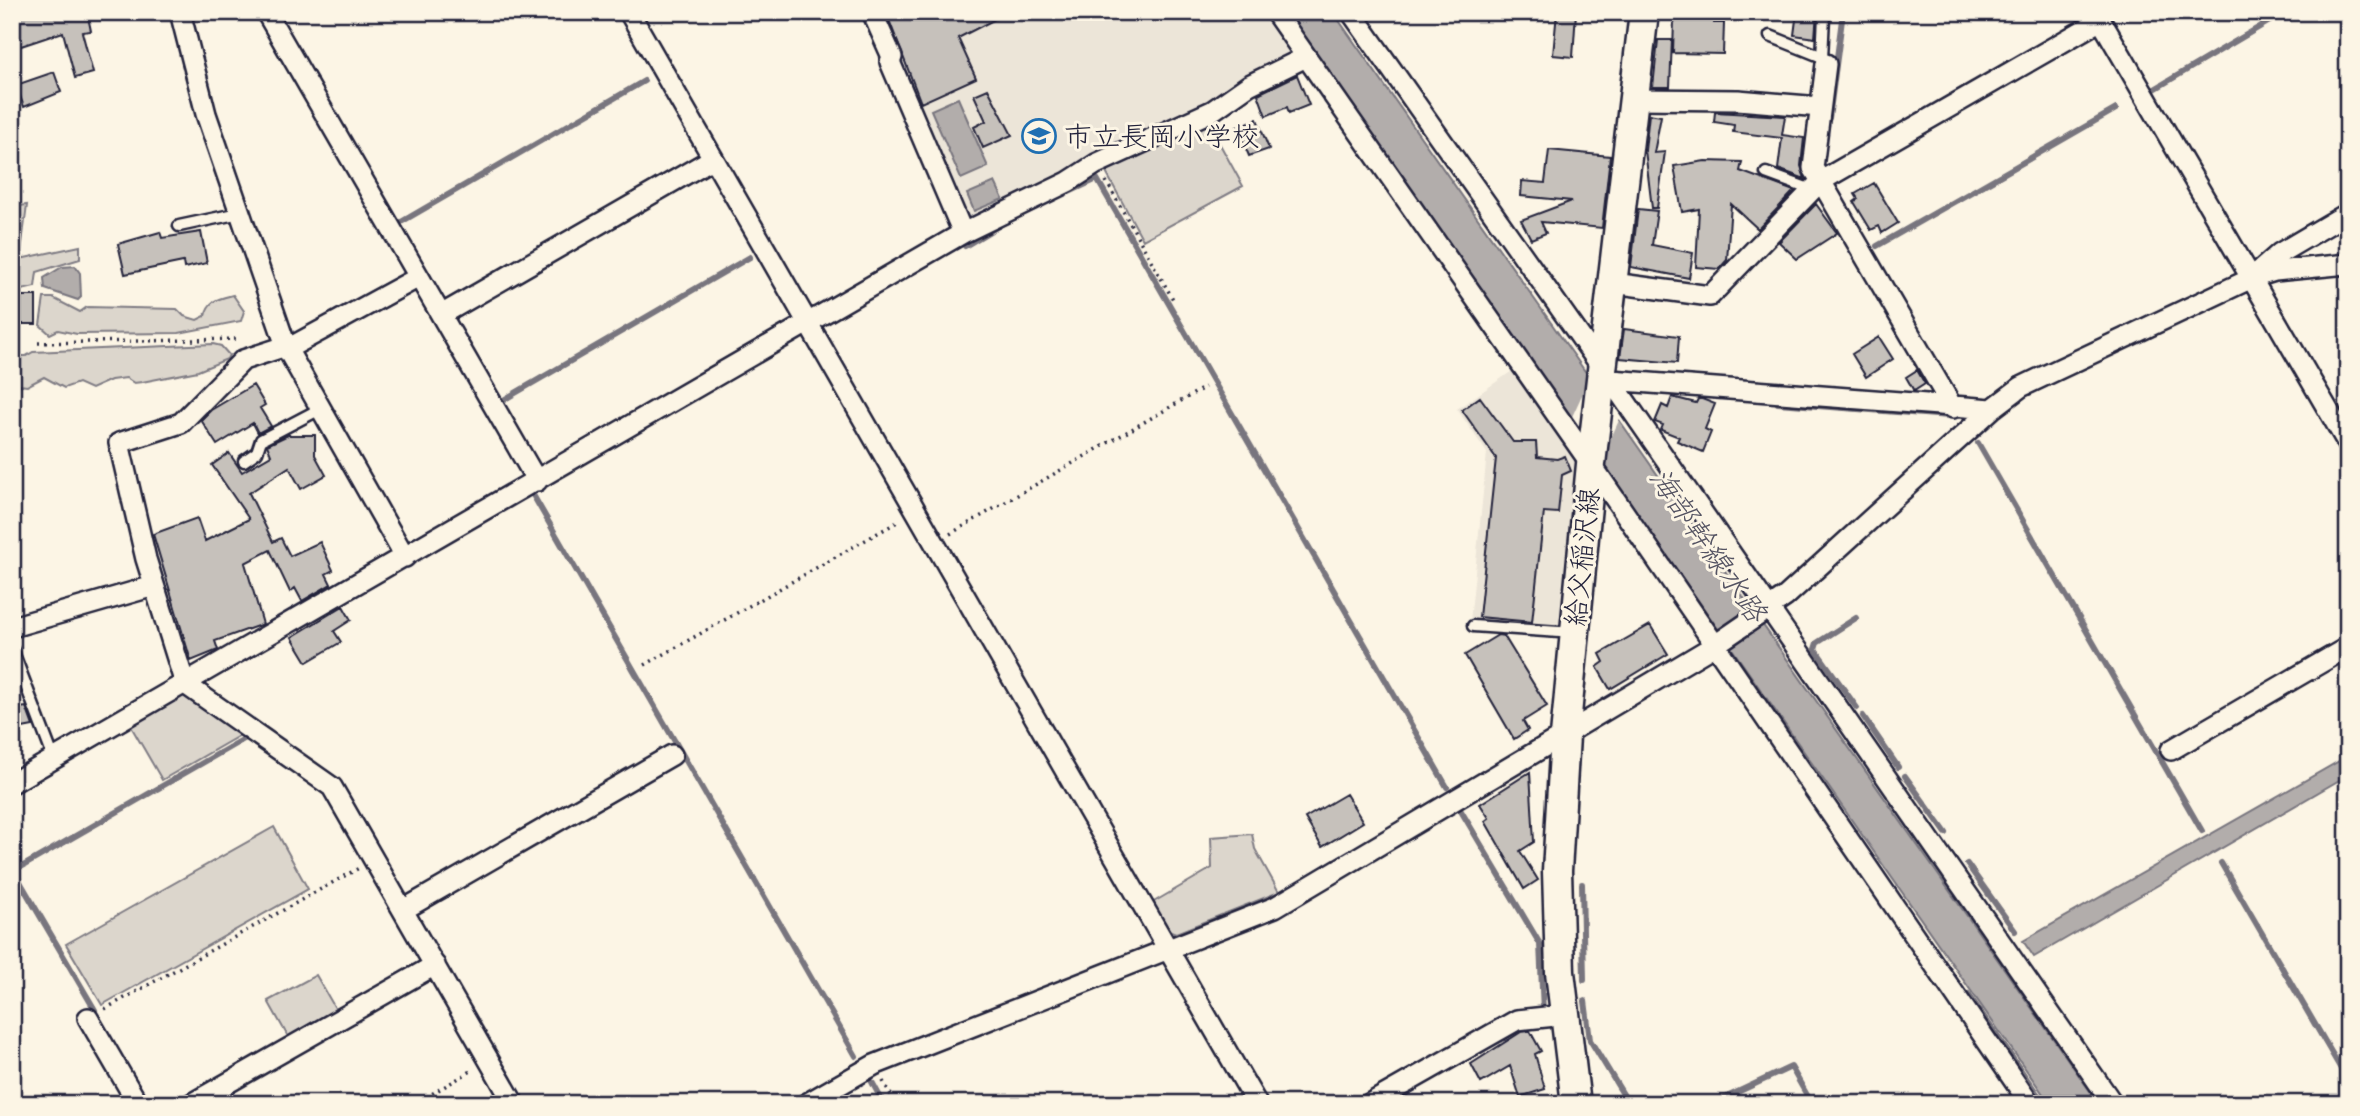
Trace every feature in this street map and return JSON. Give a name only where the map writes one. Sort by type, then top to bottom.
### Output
[{"type":"main road","name":"給父稲沢線","points":[[1576,1104],[1565,1016],[1557,871],[1564,736],[1592,459],[1605,379],[1613,283],[1644,12]]},
{"type":"street","points":[[180,12],[206,114],[285,345],[405,557]]},
{"type":"street","points":[[266,12],[537,481]]},
{"type":"street","points":[[629,12],[806,325],[1257,1104]]},
{"type":"street","points":[[872,12],[892,57],[890,62],[963,233]]},
{"type":"street","points":[[1275,12],[1592,459],[2030,1104]]},
{"type":"street","points":[[1351,12],[1765,611],[2113,1104]]},
{"type":"street","points":[[1613,283],[1710,296],[1817,185],[2102,16],[2348,444]]},
{"type":"street","points":[[12,783],[963,233],[1068,182],[1096,164],[1212,111],[1249,85],[1306,57]]},
{"type":"street","points":[[1823,60],[1813,168],[1817,185],[1953,408]]},
{"type":"street","points":[[1633,99],[1738,100],[1820,107]]},
{"type":"street","points":[[441,315],[712,159]]},
{"type":"street","points":[[2252,278],[2280,253],[2348,213]]},
{"type":"street","points":[[806,1104],[874,1065],[1275,907],[1564,736],[1765,611],[1785,597],[1992,409],[2021,387],[2252,278],[2275,271],[2348,264]]},
{"type":"street","points":[[419,277],[285,345],[243,360],[181,423],[119,443],[154,586],[185,684],[332,787],[514,1104]]},
{"type":"street","points":[[1605,379],[1992,409]]},
{"type":"street","points":[[12,626],[154,586]]},
{"type":"street","points":[[2171,750],[2348,647]]},
{"type":"street","points":[[403,910],[672,755]]},
{"type":"street","points":[[191,1104],[435,965]]},
{"type":"street","points":[[1369,1104],[1517,1020],[1565,1016]]},
{"type":"street","points":[[88,1018],[138,1104]]},
{"type":"lane","points":[[1770,36],[1823,60],[1824,15]]},
{"type":"lane","points":[[1766,173],[1817,185]]},
{"type":"lane","points":[[179,226],[240,213]]},
{"type":"lane","points":[[244,461],[257,452],[261,440],[320,409]]},
{"type":"lane","points":[[1473,626],[1574,633]]},
{"type":"lane","points":[[12,649],[54,759]]},
{"type":"path","points":[[1096,164],[1174,301]]},
{"type":"path","points":[[38,343],[285,345]]},
{"type":"path","points":[[934,543],[1206,387]]},
{"type":"path","points":[[645,665],[916,511]]},
{"type":"path","points":[[88,1018],[374,860]]},
{"type":"path","points":[[414,1104],[489,1060]]},
{"type":"path","points":[[874,1065],[896,1104]]},
{"type":"shaded area","name":"市立長岡小学校","points":[[876,12],[1264,12],[1295,57],[1210,108],[968,223]]},
{"type":"shaded area","points":[[1287,12],[1333,12],[2099,1104],[2050,1104]]},
{"type":"shaded area","points":[[958,98],[988,167],[961,179],[931,110]]},
{"type":"shaded area","points":[[1206,119],[1243,186],[1143,240],[1103,167]]},
{"type":"shaded area","points":[[995,182],[1003,199],[974,211],[967,194]]},
{"type":"shaded area","points":[[27,205],[20,259],[80,246],[80,259],[37,272],[35,287],[18,291],[12,286],[12,207]]},
{"type":"shaded area","points":[[75,266],[80,273],[81,297],[78,300],[45,289],[44,278],[62,267]]},
{"type":"shaded area","points":[[233,295],[244,311],[241,321],[179,333],[77,334],[58,330],[50,334],[40,325],[44,298],[53,298],[80,312],[87,307],[177,309],[184,316],[197,320],[205,316],[214,301]]},
{"type":"shaded area","points":[[213,344],[221,346],[229,355],[227,359],[198,371],[134,383],[126,378],[111,380],[91,389],[78,383],[64,388],[44,377],[27,386],[12,384],[12,356],[26,356],[33,352]]},
{"type":"shaded area","points":[[1515,369],[1579,461],[1561,629],[1470,622],[1487,453],[1457,409]]},
{"type":"shaded area","points":[[184,695],[242,734],[162,780],[129,723]]},
{"type":"shaded area","points":[[2348,756],[2348,775],[2034,957],[2023,941]]},
{"type":"shaded area","points":[[274,827],[308,889],[102,1005],[66,944]]},
{"type":"shaded area","points":[[1252,834],[1255,849],[1279,892],[1176,933],[1168,930],[1152,903],[1212,868],[1211,837]]},
{"type":"shaded area","points":[[316,975],[339,1015],[291,1042],[268,1001]]},
{"type":"pier","points":[[1592,373],[1621,416],[1599,464],[1570,421]]},
{"type":"building","points":[[23,12],[87,12],[91,31],[82,32],[93,73],[75,78],[63,32],[12,49],[12,16]]},
{"type":"building","points":[[886,12],[1009,12],[958,38],[976,78],[921,103]]},
{"type":"building","points":[[1557,12],[1576,12],[1573,57],[1553,55]]},
{"type":"building","points":[[1797,12],[1817,12],[1815,38],[1794,35]]},
{"type":"building","points":[[1674,19],[1714,20],[1714,23],[1724,23],[1723,54],[1673,53]]},
{"type":"building","points":[[1658,40],[1672,40],[1670,87],[1653,87]]},
{"type":"building","points":[[54,72],[61,92],[24,107],[16,85]]},
{"type":"building","points":[[1297,75],[1309,105],[1289,113],[1287,107],[1266,116],[1258,94]]},
{"type":"building","points":[[988,89],[1012,135],[983,148],[974,127],[986,121],[974,95]]},
{"type":"building","points":[[1715,112],[1785,116],[1782,135],[1804,138],[1801,166],[1805,179],[1778,169],[1782,138],[1733,132],[1734,125],[1714,122]]},
{"type":"building","points":[[1649,114],[1661,116],[1654,153],[1665,152],[1657,208],[1652,208],[1645,150]]},
{"type":"building","points":[[1257,119],[1269,149],[1249,156],[1237,127]]},
{"type":"building","points":[[1549,150],[1610,156],[1602,228],[1541,222],[1546,233],[1531,239],[1521,220],[1572,201],[1521,196],[1522,181],[1545,183]]},
{"type":"building","points":[[1705,161],[1742,162],[1740,171],[1794,191],[1758,229],[1731,204],[1727,260],[1719,269],[1696,267],[1699,209],[1682,212],[1674,166]]},
{"type":"building","points":[[1874,183],[1898,223],[1882,233],[1879,226],[1871,230],[1854,202],[1858,199],[1855,194]]},
{"type":"building","points":[[1816,204],[1837,233],[1797,259],[1779,242]]},
{"type":"building","points":[[1638,209],[1657,211],[1652,245],[1693,253],[1689,278],[1631,267]]},
{"type":"building","points":[[160,232],[162,238],[201,232],[207,263],[184,268],[183,262],[125,274],[118,244]]},
{"type":"building","points":[[19,296],[36,296],[36,324],[18,324]]},
{"type":"building","points":[[1624,329],[1679,336],[1677,363],[1620,358]]},
{"type":"building","points":[[1879,337],[1893,359],[1866,377],[1852,354]]},
{"type":"building","points":[[1917,370],[1925,384],[1914,391],[1906,377]]},
{"type":"building","points":[[253,385],[265,405],[260,408],[271,426],[258,433],[253,423],[217,445],[201,420],[211,410]]},
{"type":"building","points":[[1480,397],[1513,442],[1536,442],[1537,457],[1557,459],[1565,456],[1571,471],[1562,475],[1558,513],[1544,512],[1532,622],[1479,617],[1496,458],[1462,410]]},
{"type":"building","points":[[1672,397],[1696,403],[1698,399],[1702,399],[1715,404],[1705,429],[1711,432],[1703,452],[1677,441],[1679,437],[1661,430],[1663,425],[1655,422],[1662,405],[1668,408]]},
{"type":"building","points":[[288,435],[315,435],[315,455],[326,475],[301,489],[289,467],[249,493],[273,542],[281,538],[290,556],[320,542],[333,570],[326,574],[331,584],[302,601],[295,588],[290,592],[270,550],[245,563],[263,624],[215,641],[218,650],[191,661],[153,534],[197,518],[205,541],[249,519],[212,465],[229,453],[242,472],[271,455],[267,445]]},
{"type":"building","points":[[343,606],[351,620],[334,631],[341,642],[307,662],[292,637]]},
{"type":"building","points":[[1650,625],[1668,654],[1610,689],[1597,667],[1604,662],[1600,654]]},
{"type":"building","points":[[1498,635],[1504,636],[1547,706],[1523,721],[1528,730],[1514,739],[1465,655]]},
{"type":"building","points":[[26,707],[33,726],[12,730],[12,709]]},
{"type":"building","points":[[1530,772],[1534,842],[1520,851],[1538,880],[1524,889],[1485,821],[1489,818],[1480,804]]},
{"type":"building","points":[[1346,794],[1363,822],[1322,847],[1305,818]]},
{"type":"building","points":[[1530,1031],[1541,1051],[1535,1054],[1545,1089],[1520,1097],[1510,1066],[1481,1083],[1471,1064],[1521,1032]]},
{"type":"waterway","points":[[1829,118],[1843,12]]},
{"type":"waterway","points":[[2153,90],[2285,12]]},
{"type":"waterway","points":[[396,225],[644,81]]},
{"type":"waterway","points":[[1877,246],[2116,109]]},
{"type":"waterway","points":[[1069,192],[1097,179],[1447,787]]},
{"type":"waterway","points":[[965,246],[1000,225]]},
{"type":"waterway","points":[[500,402],[750,257]]},
{"type":"waterway","points":[[1778,403],[1950,416]]},
{"type":"waterway","points":[[1978,443],[2202,831]]},
{"type":"waterway","points":[[533,495],[856,1056]]},
{"type":"waterway","points":[[1856,618],[1817,643],[1815,649],[1857,708]]},
{"type":"waterway","points":[[1863,716],[1898,767]]},
{"type":"waterway","points":[[23,866],[244,739]]},
{"type":"waterway","points":[[1905,776],[1946,833]]},
{"type":"waterway","points":[[1461,811],[1540,944],[1543,1011]]},
{"type":"waterway","points":[[2221,863],[2348,1081]]},
{"type":"waterway","points":[[1967,864],[2015,931]]},
{"type":"waterway","points":[[12,868],[95,1010]]},
{"type":"waterway","points":[[1582,884],[1584,980]]},
{"type":"waterway","points":[[1968,994],[2044,1104]]},
{"type":"waterway","points":[[1585,1001],[1590,1040],[1629,1104]]},
{"type":"waterway","points":[[1712,1104],[1791,1067],[1812,1104]]},
{"type":"waterway","points":[[872,1082],[884,1104]]},
{"type":"place","name":"市立長岡小学校","points":[[1039,136]]},
{"type":"water label","name":"海部幹線水路","points":[[1708,545]]}]
